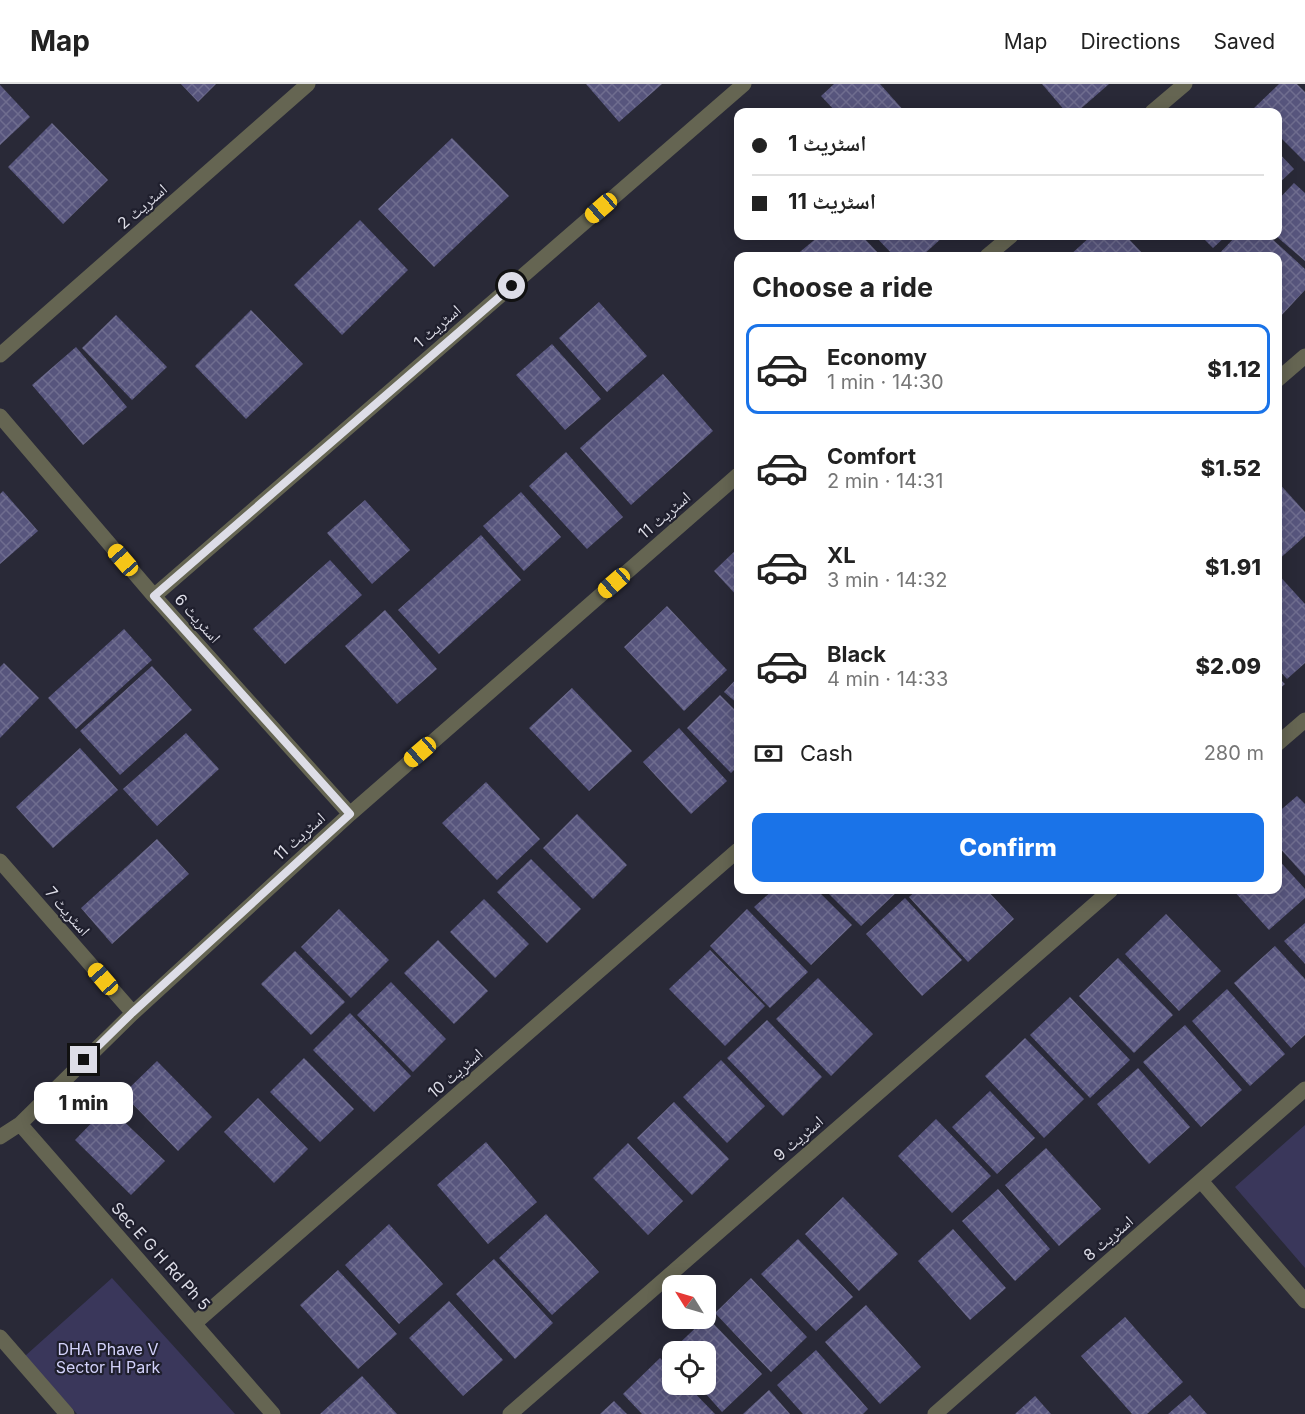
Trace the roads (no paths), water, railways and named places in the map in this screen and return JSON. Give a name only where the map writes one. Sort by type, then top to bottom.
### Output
[{"type":"street","name":"اسٹریٹ 2","points":[[0,355],[308,84]]},
{"type":"street","name":"اسٹریٹ 1","points":[[154,596],[744,84]]},
{"type":"street","points":[[1157,108],[1185,84]]},
{"type":"street","points":[[992,252],[1006,240]]},
{"type":"street","points":[[1282,376],[1305,356]]},
{"type":"street","name":"اسٹریٹ 6","points":[[0,416],[154,596],[350,814]]},
{"type":"street","name":"اسٹریٹ 11","points":[[0,1137],[20,1124],[132,1013],[350,814],[734,478]]},
{"type":"street","points":[[1282,740],[1305,720]]},
{"type":"street","name":"اسٹریٹ 10","points":[[195,1323],[734,853]]},
{"type":"street","name":"اسٹریٹ 7","points":[[0,861],[132,1013]]},
{"type":"street","name":"اسٹریٹ 9","points":[[510,1414],[1105,894]]},
{"type":"street","name":"اسٹریٹ 8","points":[[935,1414],[1305,1089]]},
{"type":"street","name":"Sec E G H Rd Ph 5","points":[[20,1124],[273,1414]]},
{"type":"street","points":[[1201,1181],[1305,1301]]},
{"type":"street","points":[[0,1336],[67,1414]]},
{"type":"park label","name":"DHA Phave V Sector H Park","points":[[108,1358]]}]
